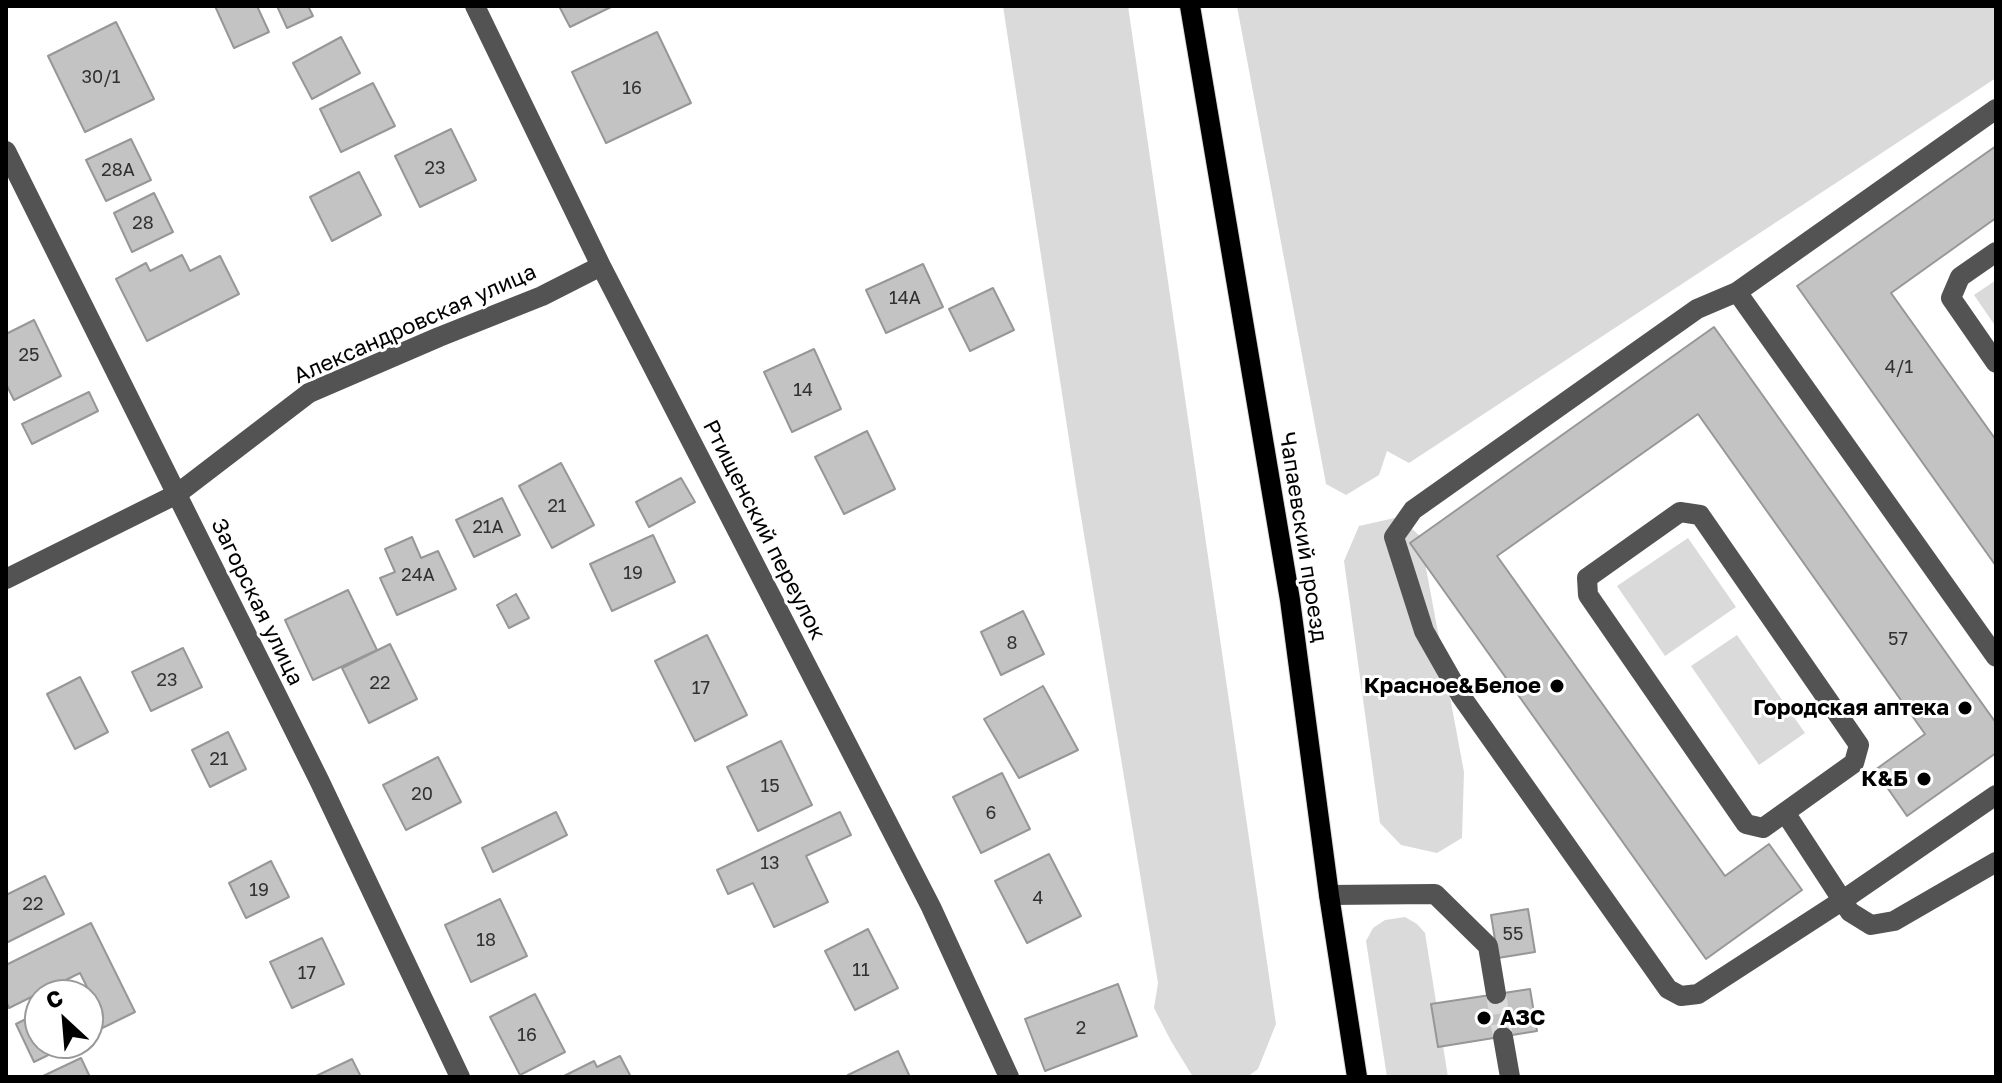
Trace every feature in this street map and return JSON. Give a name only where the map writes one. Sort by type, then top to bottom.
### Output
[{"type":"main road","name":"Чапаевский проезд","points":[[1190,6],[1290,600],[1329,895],[1357,1077]]},
{"type":"street","name":"Ртищенский переулок","points":[[475,6],[601,266],[931,907],[1009,1077]]},
{"type":"street","points":[[1996,109],[1737,292],[1697,309],[1425,501],[1413,510],[1394,537],[1424,631],[1461,696],[1668,989],[1681,996],[1698,994],[1996,795]]},
{"type":"street","name":"Загорская улица","points":[[6,151],[319,780],[460,1077]]},
{"type":"street","points":[[1996,252],[1960,277],[1951,298],[1996,363]]},
{"type":"street","name":"Александровская улица","points":[[6,579],[177,494],[309,393],[542,296],[601,266]]},
{"type":"street","points":[[1737,292],[1996,657]]},
{"type":"street","points":[[1680,512],[1700,515],[1859,745],[1854,763],[1786,814],[1763,828],[1746,824],[1588,595],[1587,578],[1680,512]]},
{"type":"street","points":[[1786,814],[1850,912],[1871,925],[1894,921],[1996,862]]},
{"type":"street","points":[[1329,895],[1435,894],[1488,946],[1496,994]]},
{"type":"street","points":[[1503,1037],[1510,1077]]},
{"type":"shaded area","points":[[1003,6],[1128,6],[1276,1024],[1258,1069],[1247,1077],[1193,1077],[1154,1008],[1158,983],[1077,492]]},
{"type":"shaded area","points":[[1237,6],[1996,6],[1996,78],[1409,463],[1387,451],[1379,475],[1346,495],[1326,484]]},
{"type":"shaded area","points":[[1996,280],[1996,327],[1974,295]]},
{"type":"shaded area","points":[[1399,517],[1420,536],[1464,772],[1462,838],[1437,853],[1401,845],[1380,823],[1344,561],[1359,526]]},
{"type":"shaded area","points":[[1688,538],[1736,607],[1665,656],[1617,586]]},
{"type":"shaded area","points":[[1737,635],[1805,733],[1759,765],[1691,666]]},
{"type":"shaded area","points":[[1405,917],[1425,933],[1448,1077],[1387,1077],[1366,941],[1373,928],[1385,920]]},
{"type":"building","points":[[215,6],[257,6],[269,32],[234,48]]},
{"type":"building","points":[[277,6],[308,6],[313,16],[287,28]]},
{"type":"building","points":[[559,6],[613,6],[570,27]]},
{"type":"building","points":[[116,22],[154,99],[85,132],[48,56]]},
{"type":"building","points":[[657,32],[691,103],[606,143],[572,72]]},
{"type":"building","points":[[341,37],[360,73],[312,99],[293,63]]},
{"type":"building","points":[[373,83],[395,126],[341,152],[320,109]]},
{"type":"building","points":[[451,129],[476,180],[420,207],[395,156]]},
{"type":"building","points":[[131,139],[151,180],[106,201],[86,160]]},
{"type":"building","points":[[1996,146],[1996,218],[1891,293],[1996,440],[1996,566],[1797,286]]},
{"type":"building","points":[[359,172],[381,215],[332,241],[310,197]]},
{"type":"building","points":[[154,193],[173,232],[132,252],[114,213]]},
{"type":"building","points":[[182,255],[190,271],[220,256],[239,294],[147,341],[116,279],[146,263],[150,271]]},
{"type":"building","points":[[923,264],[943,307],[886,333],[866,290]]},
{"type":"building","points":[[993,288],[1014,330],[970,351],[949,309]]},
{"type":"building","points":[[34,320],[61,376],[14,400],[6,384],[6,334]]},
{"type":"building","points":[[1714,327],[1996,723],[1996,753],[1907,816],[1875,770],[1925,734],[1698,414],[1497,556],[1725,876],[1769,844],[1802,890],[1706,959],[1410,543]]},
{"type":"building","points":[[814,349],[841,409],[792,432],[764,372]]},
{"type":"building","points":[[89,392],[98,411],[32,444],[22,424]]},
{"type":"building","points":[[867,431],[895,489],[844,514],[815,457]]},
{"type":"building","points":[[561,463],[594,525],[552,548],[519,486]]},
{"type":"building","points":[[681,478],[695,502],[649,527],[636,502]]},
{"type":"building","points":[[502,498],[520,535],[474,557],[456,520]]},
{"type":"building","points":[[653,535],[675,582],[612,611],[590,564]]},
{"type":"building","points":[[412,537],[421,558],[438,551],[456,589],[397,615],[380,578],[395,572],[385,549]]},
{"type":"building","points":[[348,590],[377,650],[313,680],[285,620]]},
{"type":"building","points":[[516,594],[529,618],[509,628],[497,605]]},
{"type":"building","points":[[1023,611],[1044,654],[1001,675],[981,632]]},
{"type":"building","points":[[707,635],[747,715],[695,741],[655,661]]},
{"type":"building","points":[[390,644],[417,699],[369,723],[342,668]]},
{"type":"building","points":[[183,648],[202,687],[151,711],[132,672]]},
{"type":"building","points":[[80,677],[108,732],[75,749],[47,694]]},
{"type":"building","points":[[1043,686],[1078,750],[1019,778],[984,719]]},
{"type":"building","points":[[228,732],[246,769],[210,787],[192,750]]},
{"type":"building","points":[[781,741],[812,805],[758,831],[727,767]]},
{"type":"building","points":[[438,757],[461,802],[406,830],[383,785]]},
{"type":"building","points":[[1002,773],[1030,829],[981,853],[953,797]]},
{"type":"building","points":[[556,812],[567,835],[493,872],[482,848]]},
{"type":"building","points":[[840,812],[851,835],[806,856],[828,902],[774,927],[753,883],[728,894],[717,870]]},
{"type":"building","points":[[1049,854],[1081,916],[1027,943],[995,881]]},
{"type":"building","points":[[271,861],[289,897],[246,918],[229,883]]},
{"type":"building","points":[[45,876],[64,914],[6,943],[6,895]]},
{"type":"building","points":[[500,899],[527,956],[471,982],[445,925]]},
{"type":"building","points":[[1528,909],[1535,952],[1498,958],[1491,915]]},
{"type":"building","points":[[91,923],[135,1012],[104,1027],[104,979],[83,979],[80,973],[68,979],[24,979],[24,1001],[9,1008],[6,1001],[6,965]]},
{"type":"building","points":[[868,929],[898,988],[855,1010],[825,951]]},
{"type":"building","points":[[322,938],[344,984],[292,1008],[270,962]]},
{"type":"building","points":[[1118,984],[1137,1036],[1045,1071],[1025,1019]]},
{"type":"building","name":"АЗС","points":[[1530,989],[1537,1031],[1438,1047],[1431,1004]]},
{"type":"building","points":[[535,994],[565,1052],[520,1075],[490,1017]]},
{"type":"building","points":[[24,1020],[24,1041],[16,1024]]},
{"type":"building","points":[[898,1051],[910,1077],[849,1077],[848,1075]]},
{"type":"building","points":[[620,1056],[631,1077],[562,1077],[594,1061],[597,1067]]},
{"type":"building","points":[[81,1059],[90,1077],[41,1077]]},
{"type":"building","points":[[352,1059],[361,1077],[314,1077]]},
{"type":"tunnel","points":[[1496,994],[1503,1037]]},
{"type":"place","name":"Красное&Белое","points":[[1557,686]]},
{"type":"place","name":"Городская аптека","points":[[1965,708]]},
{"type":"place","name":"К&Б","points":[[1924,779]]},
{"type":"place","name":"АЗС","points":[[1484,1018]]}]
